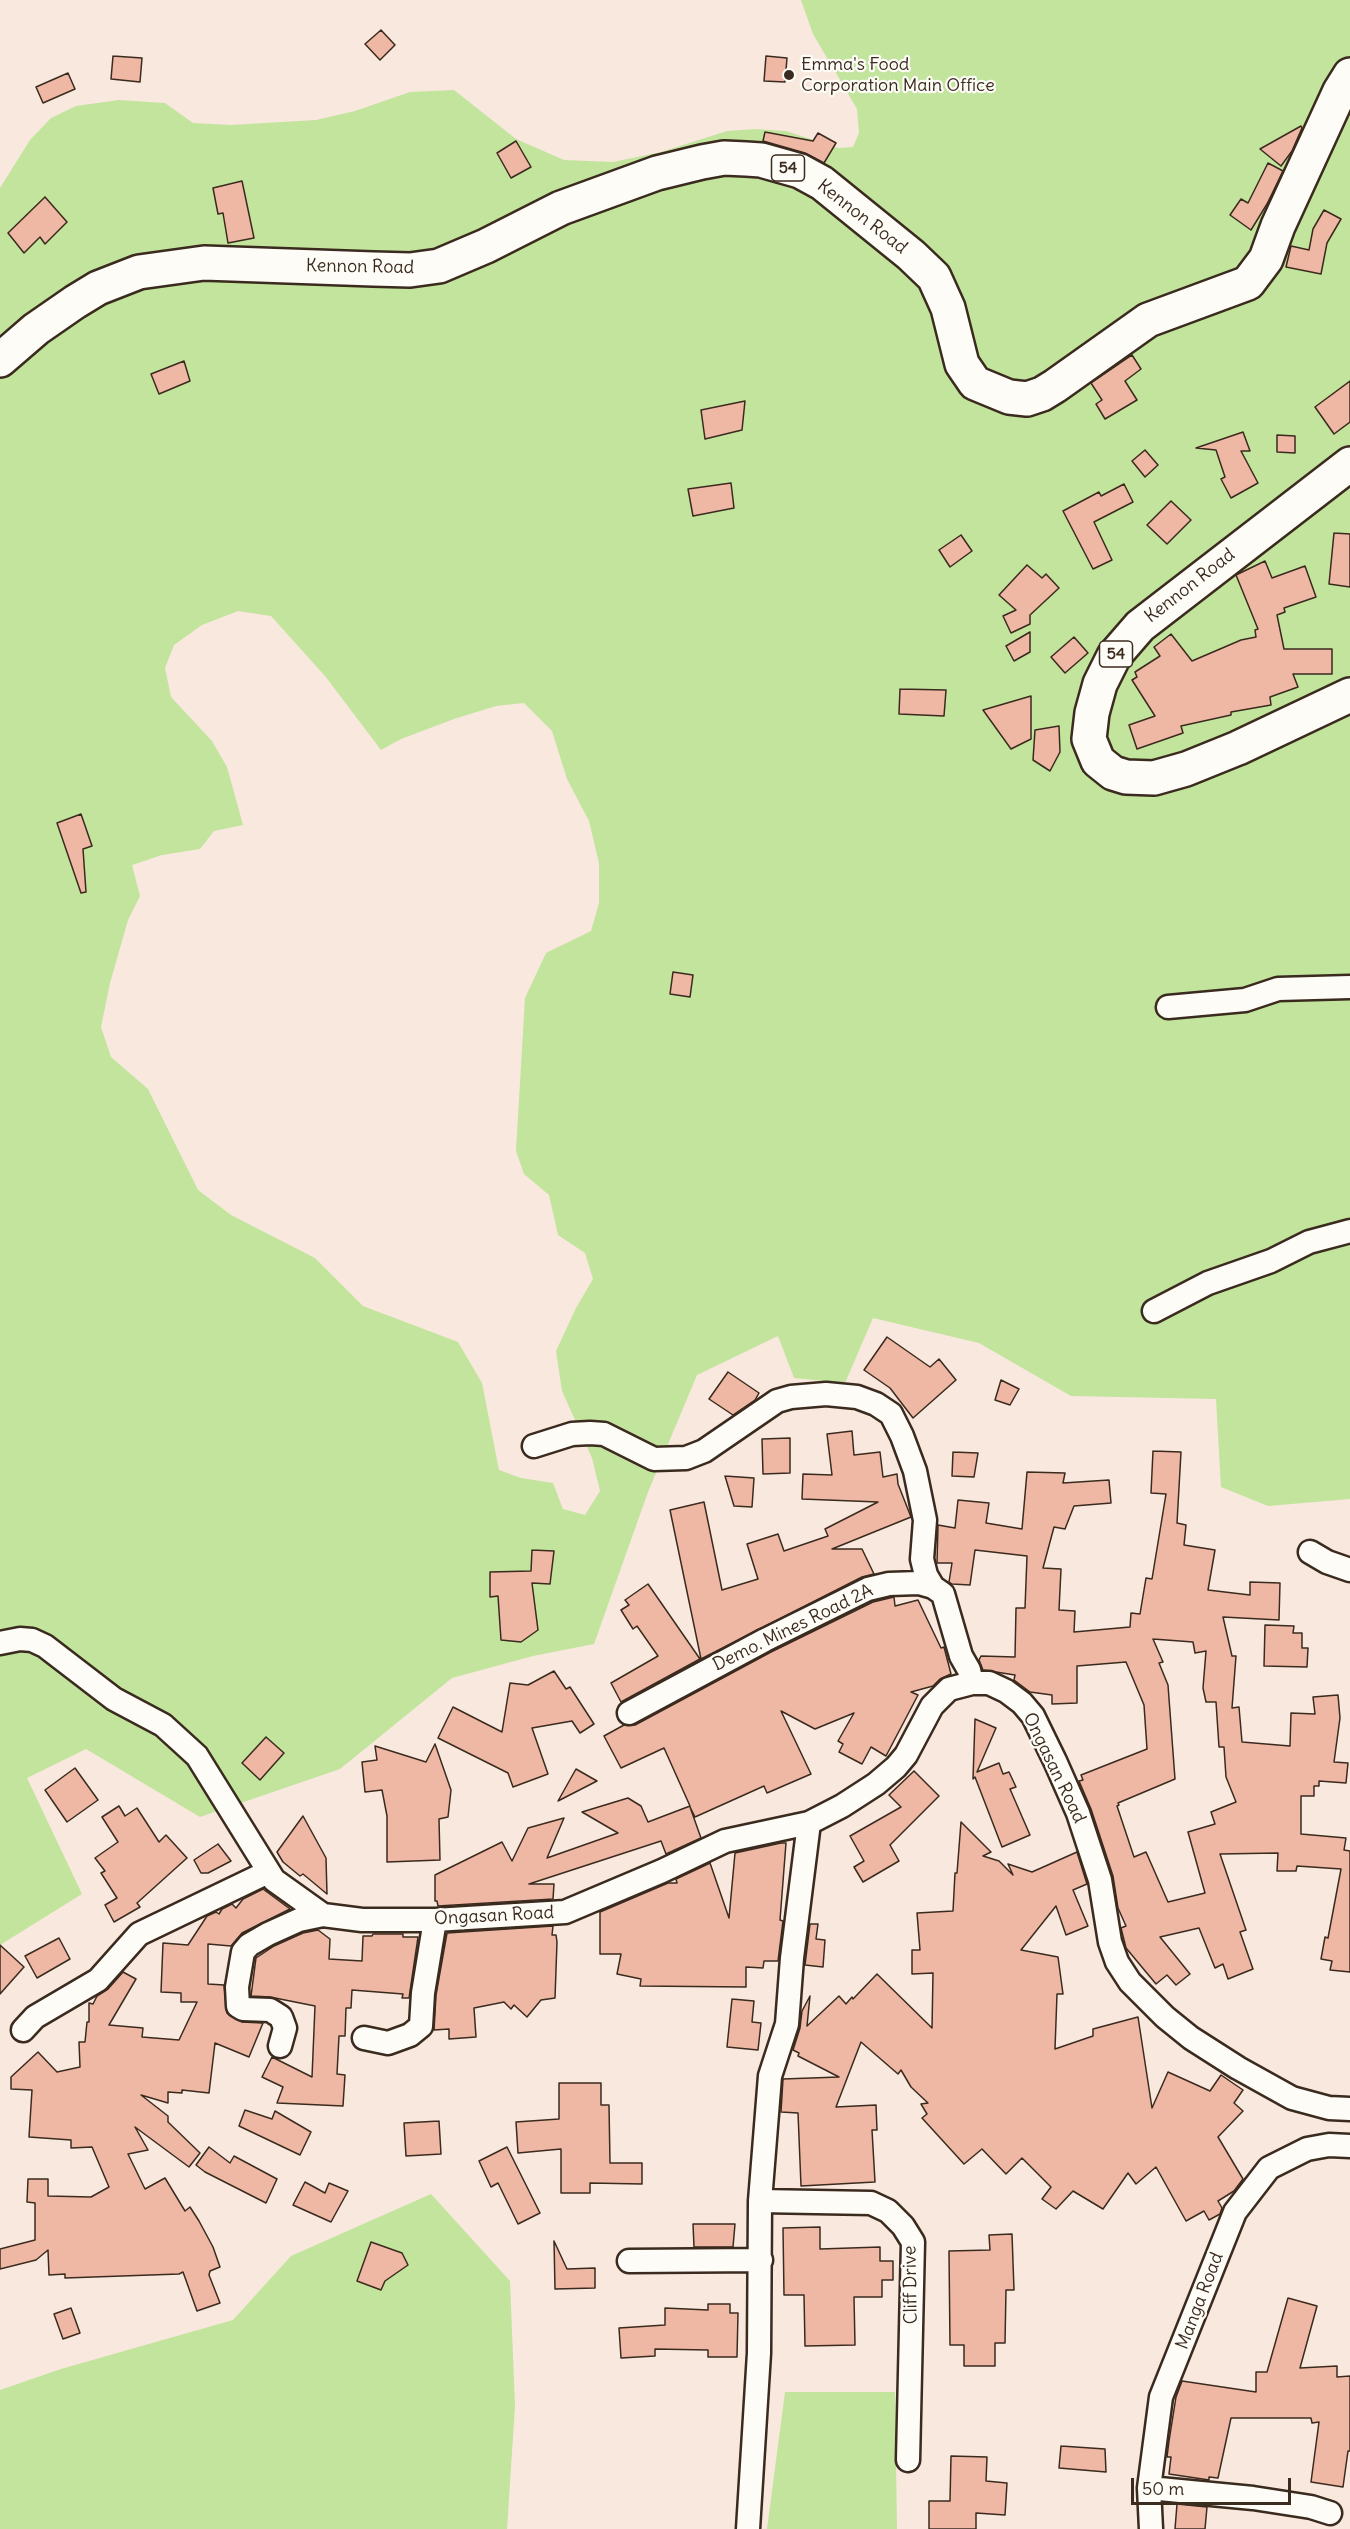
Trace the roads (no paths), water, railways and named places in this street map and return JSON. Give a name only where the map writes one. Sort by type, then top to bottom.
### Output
[{"type":"highway","name":"Kennon Road","points":[[0,360],[36,329],[75,302],[98,288],[139,272],[204,263],[382,270],[410,270],[439,266],[486,246],[561,208],[657,173],[724,158],[761,160],[800,171],[822,183],[911,255],[934,277],[948,308],[962,364],[975,383],[1009,397],[1027,399],[1055,386],[1148,320],[1248,283],[1266,259],[1278,226],[1340,91],[1350,75]]},
{"type":"highway","name":"Kennon Road","points":[[1350,464],[1140,626],[1114,656],[1100,684],[1092,713],[1089,739],[1098,761],[1113,773],[1126,777],[1154,778],[1186,769],[1238,748],[1350,695]]},
{"type":"street","points":[[1168,1007],[1245,999],[1278,989],[1350,987]]},
{"type":"street","points":[[1154,1311],[1208,1283],[1271,1261],[1309,1242],[1350,1231]]},
{"type":"street","points":[[534,1446],[572,1434],[604,1434],[654,1459],[686,1458],[704,1451],[765,1407],[791,1397],[826,1394],[857,1397],[876,1404],[891,1414],[915,1471],[925,1520],[922,1559],[926,1575],[933,1587],[947,1600],[956,1640],[972,1683]]},
{"type":"street","points":[[1310,1552],[1350,1570]]},
{"type":"street","name":"Demo. Mines Road 2A","points":[[629,1713],[765,1640],[868,1589],[889,1584],[919,1583],[933,1587]]},
{"type":"street","name":"Ongasan Road","points":[[0,1644],[20,1639],[32,1640],[45,1646],[114,1699],[163,1725],[197,1756],[274,1880],[323,1915],[362,1920],[435,1920],[565,1912],[662,1871],[725,1841],[809,1823],[842,1806],[876,1784],[906,1755],[937,1700],[949,1689],[972,1683],[989,1683],[1006,1691],[1022,1703],[1033,1716],[1078,1812],[1100,1880],[1110,1942],[1130,1982],[1165,2017],[1191,2038],[1238,2068],[1292,2098],[1329,2108],[1350,2109]]},
{"type":"street","points":[[748,2529],[759,2353],[760,2201],[770,2076],[787,2024],[792,1958],[809,1823]]},
{"type":"street","points":[[23,2030],[34,2017],[98,1980],[139,1934],[268,1872]]},
{"type":"street","points":[[280,2046],[285,2028],[281,2017],[270,2010],[243,2009],[238,2006],[237,1987],[243,1952],[268,1934],[299,1920],[323,1915]]},
{"type":"street","points":[[364,2038],[388,2043],[410,2035],[421,2026],[423,1993],[435,1920]]},
{"type":"street","name":"Manga Road","points":[[1151,2529],[1149,2488],[1161,2397],[1235,2212],[1269,2168],[1307,2150],[1329,2145],[1350,2146]]},
{"type":"street","name":"Cliff Drive","points":[[760,2201],[871,2203],[888,2211],[903,2226],[913,2242],[908,2460]]},
{"type":"street","points":[[629,2261],[761,2260]]},
{"type":"street","points":[[1149,2488],[1253,2498],[1311,2507],[1330,2513]]},
{"type":"place","name":"Emma's Food Corporation Main Office","points":[[789,75]]}]
